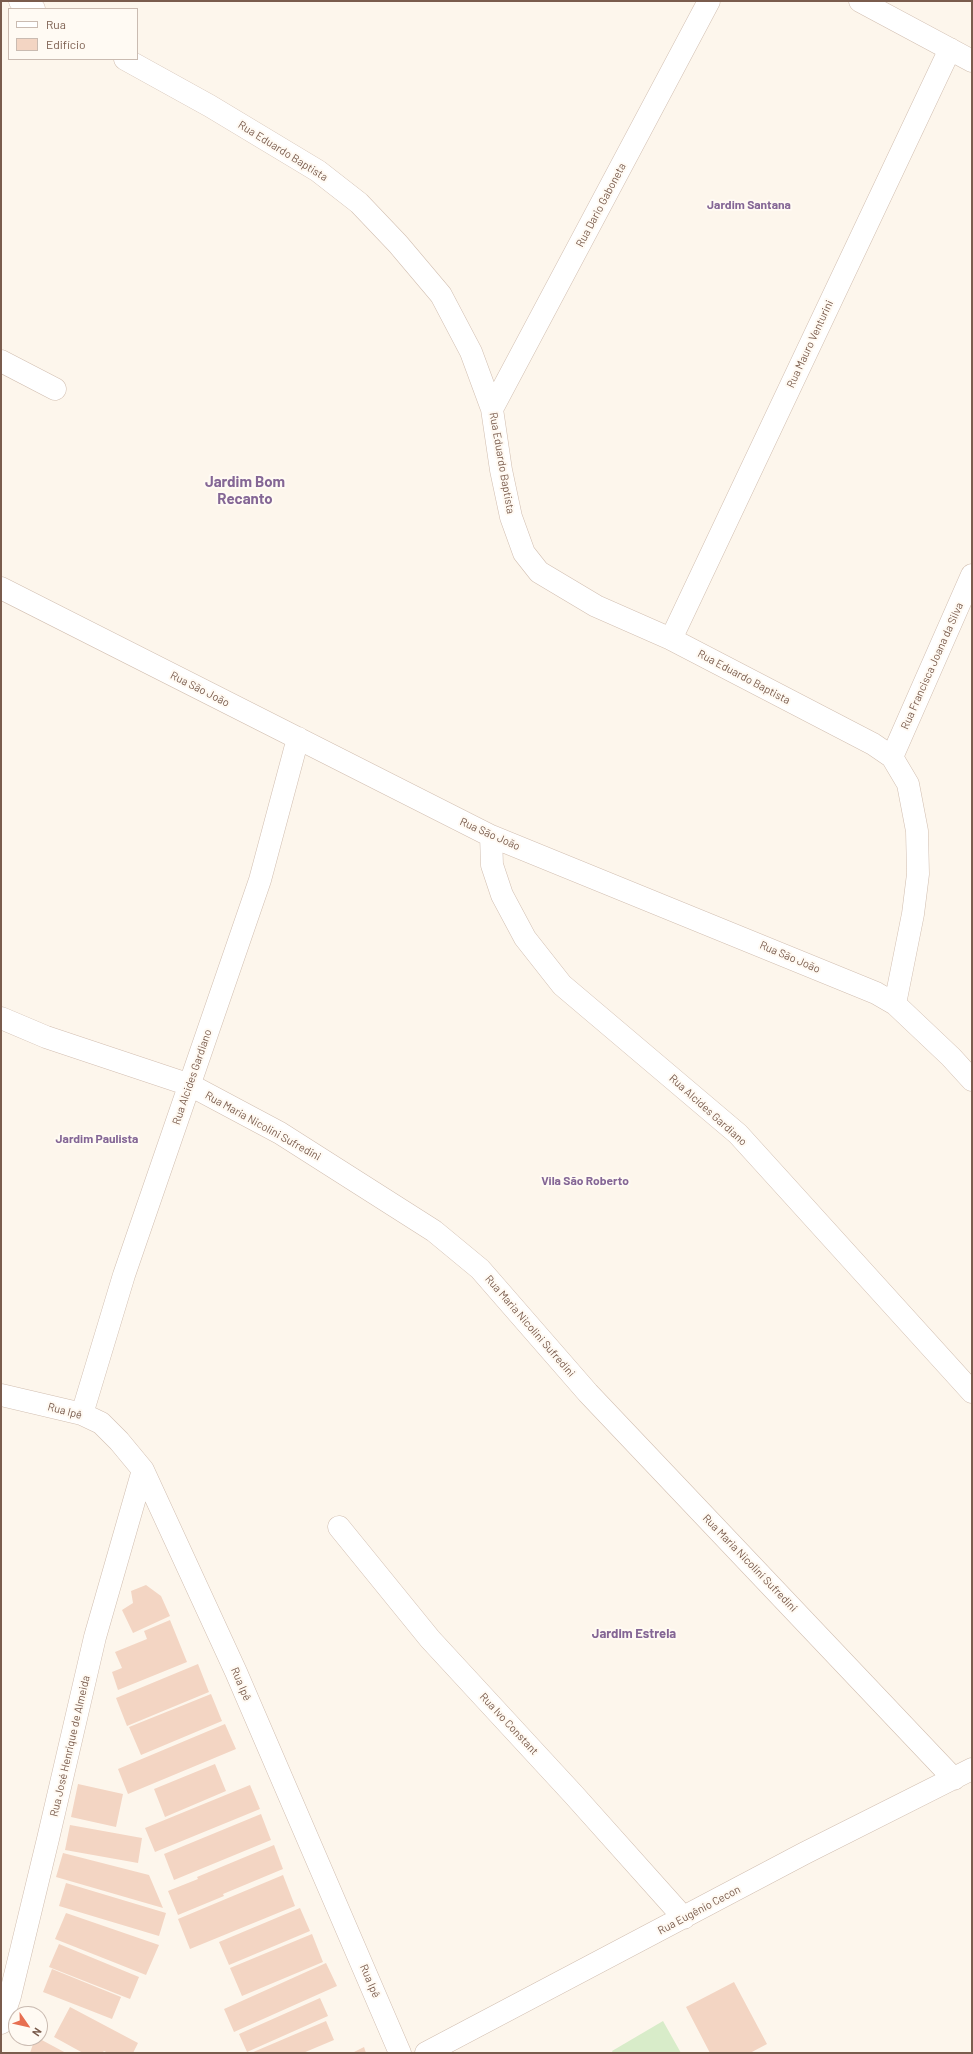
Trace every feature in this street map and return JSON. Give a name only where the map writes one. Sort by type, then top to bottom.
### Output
[{"type":"street","points":[[20,1],[32,8]]},
{"type":"street","name":"Rua Dario Gaboneta","points":[[492,409],[709,1]]},
{"type":"street","points":[[860,1],[972,61]]},
{"type":"street","name":"Rua Mauro Venturini","points":[[671,639],[950,49]]},
{"type":"street","name":"Rua Eduardo Baptista","points":[[127,60],[210,106],[318,171],[359,203],[398,244],[441,295],[471,352],[492,409],[501,470],[511,517],[524,553],[539,572],[596,606],[671,639],[873,744],[892,757],[908,784],[917,831],[918,874],[913,914],[895,1004]]},
{"type":"street","points":[[1,361],[55,389]]},
{"type":"street","name":"Rua Francisca Joana da Silva","points":[[892,757],[972,576]]},
{"type":"street","name":"Rua São João","points":[[1,588],[491,836],[876,993],[895,1004],[951,1057],[972,1080]]},
{"type":"street","name":"Rua Alcides Gardiano","points":[[82,1414],[124,1275],[260,880],[298,738]]},
{"type":"street","name":"Rua Alcides Gardiano","points":[[491,836],[492,865],[502,896],[525,938],[562,985],[738,1134],[972,1392]]},
{"type":"street","name":"Rua Maria Nicolini Sufredini","points":[[1,1018],[46,1037],[190,1085],[280,1133],[434,1231],[480,1269],[588,1393],[963,1774]]},
{"type":"street","name":"Rua Ipê","points":[[1,1395],[82,1414],[101,1423],[144,1470],[236,1672],[400,2053]]},
{"type":"street","name":"Rua José Henrique de Almeida","points":[[1,2023],[10,1996],[95,1637],[144,1470]]},
{"type":"street","name":"Rua Ivo Constant","points":[[339,1527],[430,1639],[574,1795],[684,1918]]},
{"type":"street","name":"Rua Eugênio Cecon","points":[[426,2053],[805,1853],[963,1774]]},
{"type":"green space","points":[[663,2021],[681,2053],[613,2053],[612,2051]]},
{"type":"building","points":[[146,1585],[161,1596],[170,1616],[133,1633],[122,1610],[133,1603],[131,1591]]},
{"type":"building","points":[[170,1620],[187,1662],[118,1690],[112,1672],[122,1668],[115,1652],[147,1639],[144,1631]]},
{"type":"building","points":[[198,1664],[209,1692],[127,1726],[116,1698]]},
{"type":"building","points":[[211,1694],[222,1721],[141,1755],[129,1727]]},
{"type":"building","points":[[225,1724],[236,1749],[128,1794],[118,1769]]},
{"type":"building","points":[[215,1764],[226,1791],[165,1817],[154,1789]]},
{"type":"building","points":[[78,1784],[123,1794],[116,1827],[71,1817]]},
{"type":"building","points":[[250,1785],[260,1809],[155,1852],[145,1828]]},
{"type":"building","points":[[261,1814],[271,1840],[174,1880],[164,1854]]},
{"type":"building","points":[[70,1825],[142,1838],[138,1863],[65,1850]]},
{"type":"building","points":[[274,1845],[283,1869],[178,1915],[168,1891],[198,1879],[197,1877]]},
{"type":"building","points":[[63,1853],[149,1875],[163,1908],[56,1877]]},
{"type":"building","points":[[283,1875],[295,1906],[190,1949],[178,1919]]},
{"type":"building","points":[[66,1883],[166,1913],[159,1936],[59,1906]]},
{"type":"building","points":[[300,1908],[310,1931],[229,1965],[219,1942]]},
{"type":"building","points":[[66,1913],[159,1945],[146,1975],[55,1939]]},
{"type":"building","points":[[312,1934],[323,1962],[242,1996],[230,1968]]},
{"type":"building","points":[[59,1944],[139,1977],[130,1999],[49,1967]]},
{"type":"building","points":[[326,1963],[337,1986],[234,2032],[224,2009]]},
{"type":"building","points":[[52,1969],[121,1997],[112,2019],[43,1992]]},
{"type":"building","points":[[734,1982],[767,2044],[750,2053],[710,2053],[686,2007]]},
{"type":"building","points":[[320,1998],[328,2016],[247,2052],[239,2034]]},
{"type":"building","points":[[70,2007],[138,2043],[133,2053],[108,2053],[104,2051],[102,2053],[83,2053],[54,2037]]},
{"type":"building","points":[[326,2021],[334,2040],[303,2053],[251,2053]]},
{"type":"building","points":[[48,2043],[66,2053],[30,2053],[32,2046],[48,2046]]},
{"type":"building","points":[[364,2047],[366,2053],[352,2053]]},
{"type":"district","name":"Jardim Santana","points":[[749,205]]},
{"type":"district","name":"Jardim Bom Recanto","points":[[245,490]]},
{"type":"district","name":"Jardim Paulista","points":[[97,1139]]},
{"type":"district","name":"Vila São Roberto","points":[[585,1181]]},
{"type":"district","name":"Jardim Estrela","points":[[634,1634]]}]
